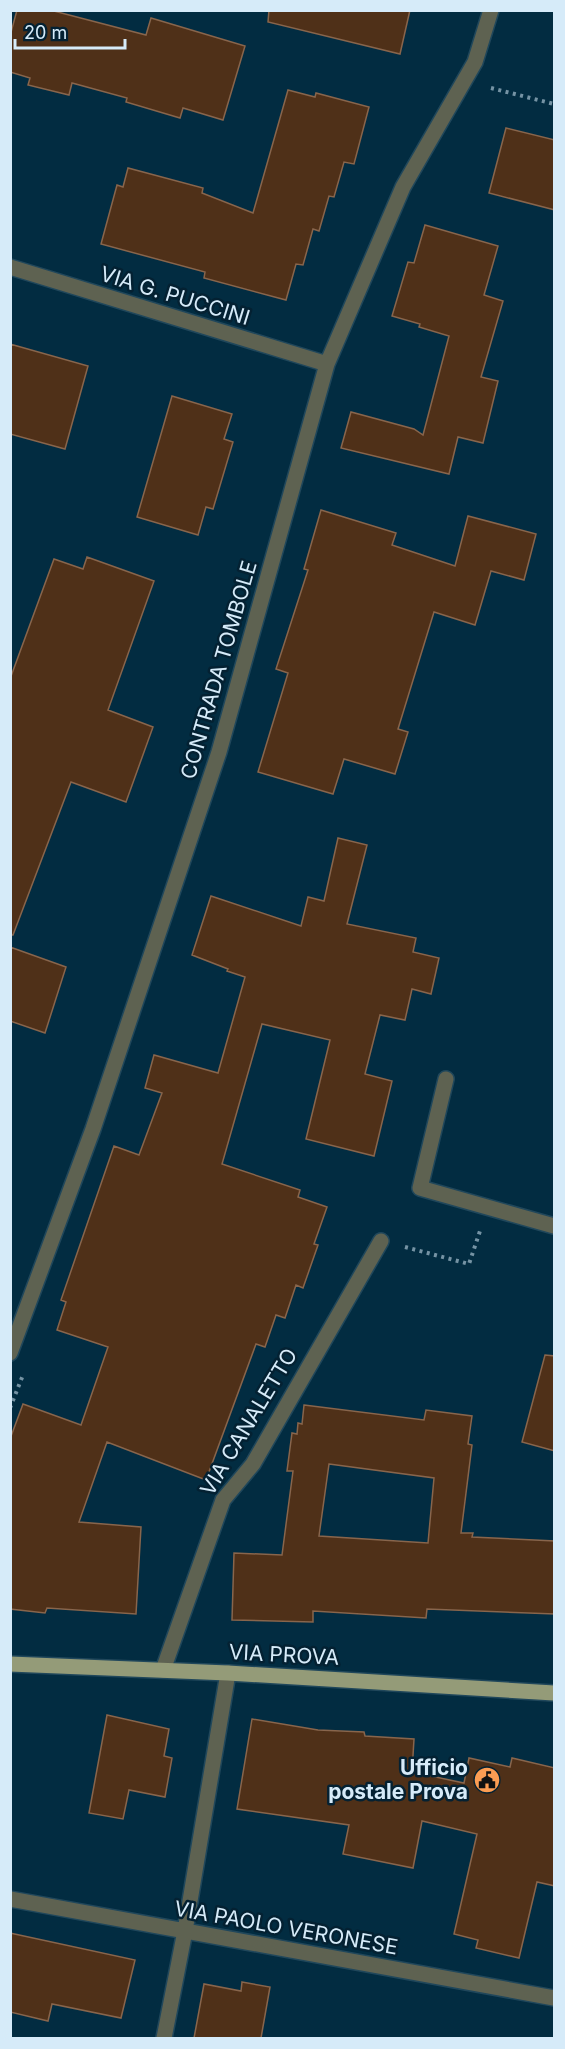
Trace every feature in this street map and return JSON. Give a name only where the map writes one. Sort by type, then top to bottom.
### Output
[{"type":"main road","name":"VIA PROVA","points":[[10,1664],[228,1673],[555,1693]]},
{"type":"street","name":"CONTRADA TOMBOLE","points":[[10,1353],[93,1129],[219,752],[327,364],[403,188],[475,62],[491,10]]},
{"type":"street","name":"VIA G. PUCCINI","points":[[10,267],[327,364]]},
{"type":"street","points":[[446,1079],[420,1188],[555,1226]]},
{"type":"street","name":"VIA CANALETTO","points":[[163,1670],[223,1500],[253,1464],[381,1241]]},
{"type":"street","points":[[164,2038],[185,1931],[228,1673]]},
{"type":"street","name":"VIA PAOLO VERONESE","points":[[10,1899],[555,1998]]},
{"type":"path","points":[[484,87],[555,104]]},
{"type":"path","points":[[381,1241],[469,1264],[487,1208]]},
{"type":"building","points":[[17,10],[50,10],[146,35],[151,18],[245,46],[223,120],[183,108],[180,118],[126,102],[127,98],[72,83],[69,95],[28,85],[30,78],[10,72],[10,36]]},
{"type":"building","points":[[269,10],[410,10],[400,54],[268,22]]},
{"type":"building","points":[[288,90],[315,97],[316,93],[369,107],[354,164],[344,162],[334,197],[329,196],[319,231],[313,229],[303,265],[296,264],[286,300],[204,278],[205,272],[101,244],[117,185],[123,187],[128,168],[203,188],[202,193],[253,213]]},
{"type":"building","points":[[506,128],[555,140],[555,210],[489,193]]},
{"type":"building","points":[[425,225],[498,246],[484,295],[503,301],[481,377],[498,381],[483,443],[458,437],[449,474],[341,448],[351,412],[414,429],[423,435],[449,336],[392,316],[408,262],[414,263]]},
{"type":"building","points":[[10,344],[88,366],[65,449],[10,434]]},
{"type":"building","points":[[172,396],[232,414],[224,439],[233,442],[213,509],[206,507],[198,535],[137,517]]},
{"type":"building","points":[[321,510],[396,533],[392,545],[455,566],[468,516],[536,534],[524,580],[491,571],[475,625],[434,612],[398,729],[408,732],[395,774],[344,759],[333,794],[258,772],[288,673],[276,669],[308,570],[304,569]]},
{"type":"building","points":[[87,557],[154,581],[108,710],[153,727],[126,802],[71,782],[13,935],[10,935],[10,679],[54,559],[83,569]]},
{"type":"building","points":[[338,838],[367,845],[347,924],[416,938],[413,952],[439,958],[431,994],[412,989],[405,1020],[380,1015],[365,1074],[392,1081],[374,1156],[306,1139],[330,1040],[262,1024],[222,1164],[300,1190],[298,1197],[327,1207],[314,1244],[318,1245],[303,1288],[296,1285],[285,1318],[276,1315],[265,1347],[256,1344],[206,1480],[107,1442],[79,1522],[141,1527],[136,1614],[47,1608],[45,1613],[10,1609],[10,1439],[23,1404],[81,1425],[108,1347],[57,1330],[66,1302],[61,1300],[114,1146],[139,1155],[162,1093],[145,1088],[154,1055],[218,1073],[245,977],[192,955],[211,896],[301,926],[308,897],[324,901]]},
{"type":"building","points":[[10,947],[66,967],[45,1033],[10,1021]]},
{"type":"building","points":[[545,1355],[555,1356],[555,1451],[522,1442]]},
{"type":"building","points":[[304,1405],[424,1420],[426,1410],[472,1416],[468,1444],[472,1445],[461,1533],[473,1533],[472,1537],[555,1541],[555,1614],[427,1609],[426,1618],[313,1611],[313,1622],[232,1620],[234,1553],[282,1555],[293,1471],[287,1471],[292,1433],[297,1434],[298,1423],[302,1424]],"holes":[[[329,1464],[434,1478],[428,1543],[319,1536]]]},
{"type":"building","points":[[107,1715],[169,1729],[164,1756],[172,1758],[165,1797],[129,1790],[123,1819],[89,1813]]},
{"type":"building","points":[[252,1719],[318,1730],[364,1732],[365,1736],[414,1739],[412,1772],[464,1783],[469,1758],[510,1767],[512,1758],[555,1768],[555,1886],[537,1882],[519,1958],[476,1948],[478,1940],[454,1934],[477,1834],[422,1821],[413,1868],[343,1854],[349,1825],[237,1809]]},
{"type":"building","points":[[10,1933],[135,1960],[121,2018],[52,2004],[48,2021],[10,2012]]},
{"type":"building","points":[[242,1982],[270,1987],[261,2038],[194,2038],[204,1984],[241,1991]]},
{"type":"place","name":"Ufficio postale Prova","points":[[487,1780]]}]
